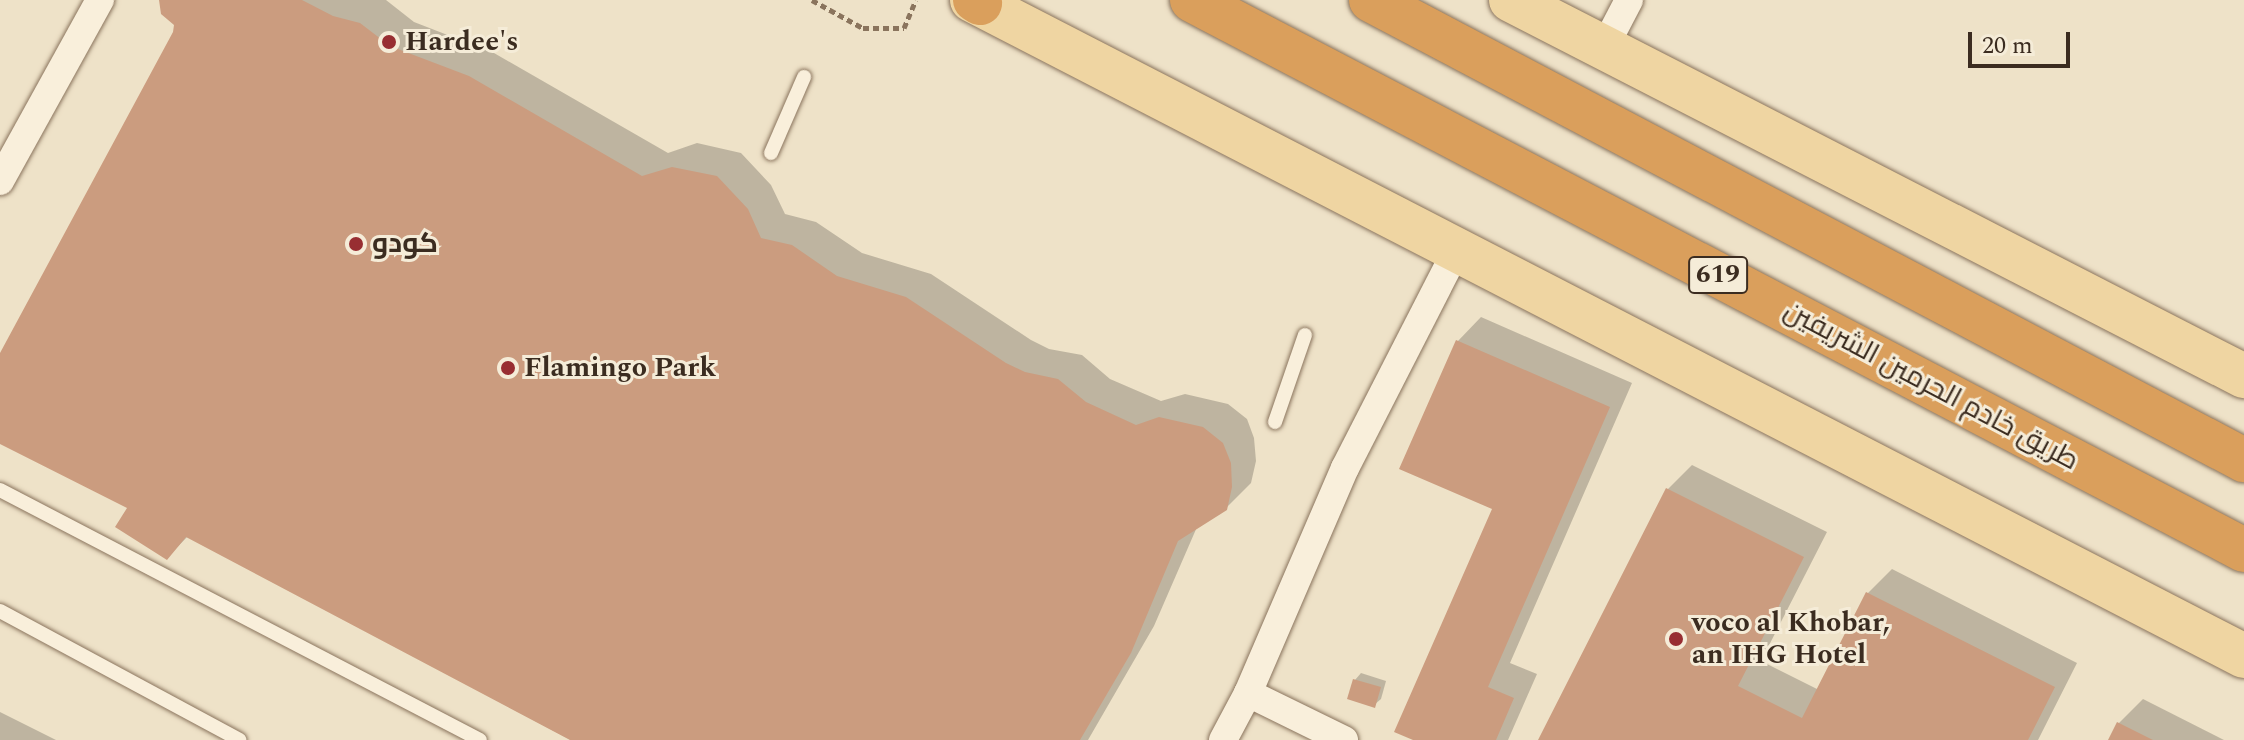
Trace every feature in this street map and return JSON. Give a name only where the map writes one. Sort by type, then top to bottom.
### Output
[{"type":"highway","name":"طريق خادم الحرمين الشريفين","points":[[1192,0],[2244,550]]},
{"type":"highway","points":[[1371,0],[2244,460]]},
{"type":"main road","points":[[1511,0],[2244,376]]},
{"type":"main road","points":[[975,1],[2244,656]]},
{"type":"street","points":[[2,175],[100,0]]},
{"type":"street","points":[[1604,48],[1629,0]]},
{"type":"street","points":[[1223,740],[1248,693],[1345,468],[1456,251]]},
{"type":"street","points":[[1248,693],[1344,740]]},
{"type":"lane","points":[[771,153],[804,77]]},
{"type":"lane","points":[[1275,422],[1305,335]]},
{"type":"lane","points":[[0,490],[480,740]]},
{"type":"lane","points":[[0,611],[240,740]]},
{"type":"path","points":[[812,0],[863,28],[904,28],[916,0]]},
{"type":"building","name":"Flamingo Park","points":[[159,0],[302,0],[333,16],[360,23],[390,46],[469,76],[642,176],[672,167],[717,176],[748,209],[761,238],[792,245],[837,276],[906,297],[1006,363],[1025,372],[1058,379],[1086,402],[1136,425],[1159,417],[1203,427],[1223,443],[1231,463],[1232,487],[1227,510],[1178,541],[1131,653],[1080,740],[570,740],[186,537],[167,560],[115,527],[127,508],[0,444],[0,353],[173,32],[174,25],[161,14]]},
{"type":"building","points":[[1456,340],[1610,407],[1488,687],[1514,698],[1496,740],[1413,740],[1394,732],[1492,509],[1399,469]]},
{"type":"building","name":"voco al Khobar, an IHG Hotel","points":[[1666,488],[1804,557],[1738,686],[1802,718],[1866,592],[2055,687],[2028,740],[1538,740]]},
{"type":"building","points":[[1353,679],[1381,687],[1375,708],[1347,699]]},
{"type":"building","points":[[2117,722],[2153,740],[2108,740]]},
{"type":"place","name":"Hardee's","points":[[389,42]]},
{"type":"place","name":"كودو","points":[[356,244]]},
{"type":"place","name":"Flamingo Park","points":[[508,368]]},
{"type":"place","name":"voco al Khobar, an IHG Hotel","points":[[1676,639]]}]
